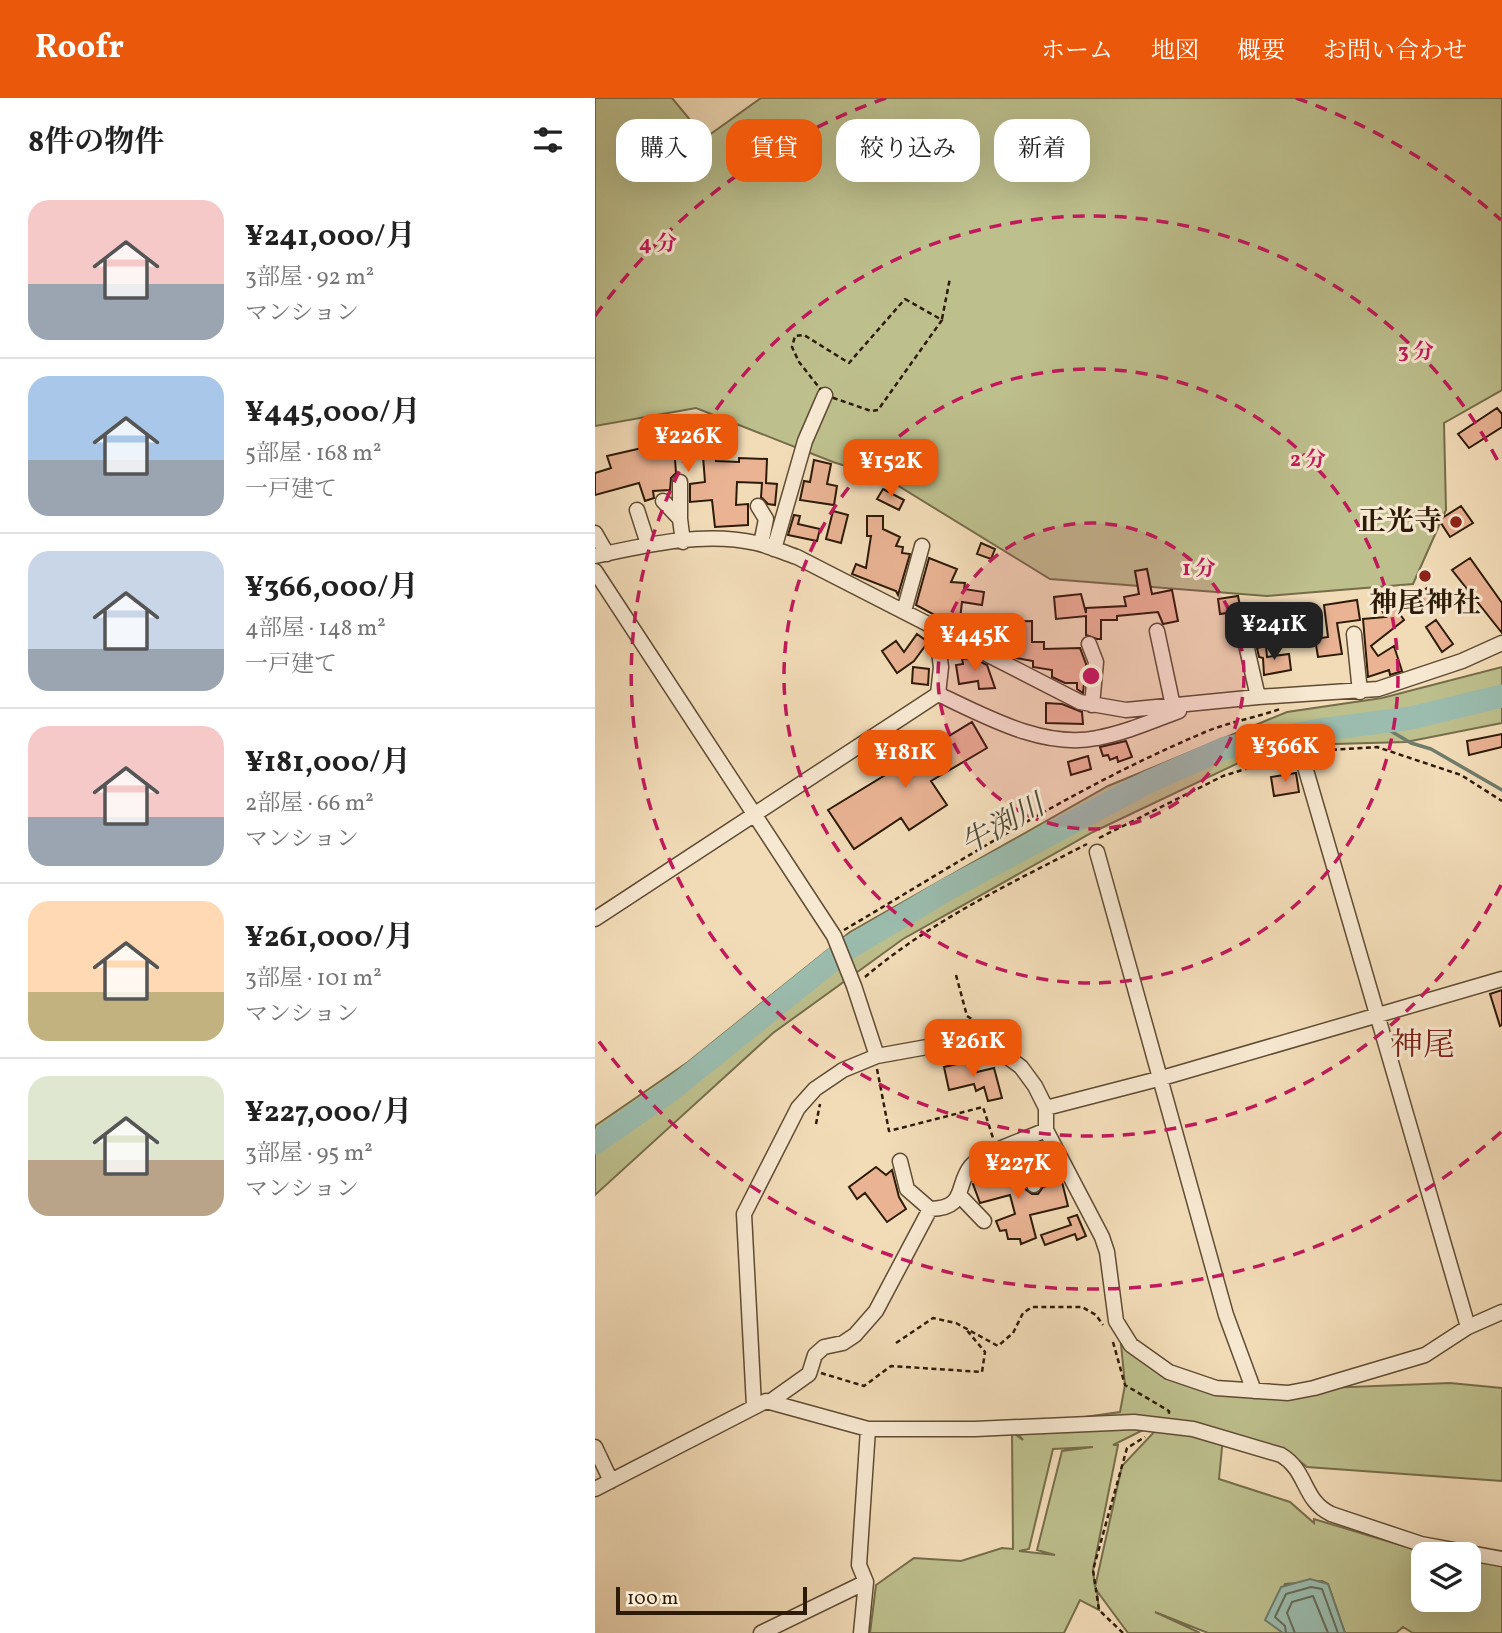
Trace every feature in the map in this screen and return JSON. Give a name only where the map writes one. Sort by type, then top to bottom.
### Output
[{"type":"street","points":[[768,547],[805,441],[825,395]]},
{"type":"street","points":[[680,482],[683,542]]},
{"type":"street","points":[[663,501],[680,519]]},
{"type":"street","points":[[758,506],[766,519],[768,547]]},
{"type":"street","points":[[637,510],[648,544]]},
{"type":"street","points":[[595,533],[601,555],[648,544],[727,538],[768,547],[1092,705],[1126,710],[1387,688],[1501,648]]},
{"type":"street","points":[[904,611],[922,546]]},
{"type":"street","points":[[595,571],[835,939],[853,983],[876,1061]]},
{"type":"street","points":[[936,630],[941,667],[938,694]]},
{"type":"street","points":[[1157,631],[1173,706]]},
{"type":"street","points":[[1354,634],[1360,692]]},
{"type":"street","points":[[1244,636],[1258,697]]},
{"type":"street","points":[[1089,643],[1097,663],[1092,705]]},
{"type":"street","points":[[595,919],[938,694]]},
{"type":"street","points":[[938,694],[1044,737],[1078,740],[1120,732],[1197,705]]},
{"type":"street","points":[[1301,753],[1375,1016],[1414,1135],[1468,1327]]},
{"type":"street","points":[[1097,852],[1226,1315],[1254,1391]]},
{"type":"street","points":[[1046,1108],[1162,1078],[1502,979]]},
{"type":"street","points":[[754,1406],[744,1214],[759,1180],[807,1098],[834,1075],[927,1046],[987,1046],[1021,1067],[1046,1108],[1046,1130],[1102,1237],[1107,1252],[1116,1321],[1131,1345],[1170,1372],[1216,1388],[1288,1393],[1314,1388],[1425,1355],[1468,1327],[1502,1312]]},
{"type":"street","points":[[900,1161],[907,1189],[930,1209],[943,1209],[960,1196],[970,1167],[997,1151],[1046,1130]]},
{"type":"street","points":[[1019,1143],[1034,1185]]},
{"type":"street","points":[[960,1196],[984,1221]]},
{"type":"street","points":[[595,1489],[754,1406],[771,1401],[809,1374],[815,1355],[824,1346],[843,1343],[855,1335],[876,1311],[930,1209]]},
{"type":"street","points":[[771,1401],[868,1429],[975,1429],[1134,1422],[1193,1429],[1281,1455],[1291,1461],[1317,1507],[1331,1514],[1422,1544],[1502,1559]]},
{"type":"street","points":[[861,1633],[866,1583],[859,1565],[868,1429]]},
{"type":"street","points":[[595,1447],[611,1481]]},
{"type":"street","points":[[761,1633],[866,1583]]},
{"type":"path","points":[[941,320],[905,299],[849,363],[804,335],[795,336],[792,347],[799,362],[825,395],[871,411],[878,410],[941,320],[950,278]]},
{"type":"path","points":[[835,939],[956,860],[1153,755],[1222,726],[1288,706],[1298,694]]},
{"type":"path","points":[[853,983],[937,926],[1009,884],[1223,776],[1301,753],[1377,747],[1461,775],[1502,801]]},
{"type":"path","points":[[956,975],[967,1016],[976,1022],[974,1044]]},
{"type":"path","points":[[876,1061],[889,1131],[983,1107],[997,1151]]},
{"type":"path","points":[[816,1124],[823,1098]]},
{"type":"path","points":[[896,1343],[933,1318],[962,1326],[998,1346],[1013,1333],[1023,1313],[1032,1307],[1082,1307],[1096,1315],[1104,1326]]},
{"type":"path","points":[[814,1371],[864,1387],[891,1366],[982,1372],[985,1352],[962,1326]]},
{"type":"path","points":[[1112,1337],[1125,1385],[1169,1411],[1168,1426]]},
{"type":"path","points":[[1122,1633],[1099,1610],[1093,1570],[1127,1448],[1146,1436]]},
{"type":"green space","points":[[595,98],[672,98],[689,119],[616,119],[616,182],[712,182],[712,133],[726,123],[726,182],[822,182],[822,119],[732,119],[761,98],[1502,98],[1502,390],[1444,423],[1446,510],[1413,584],[1267,596],[1050,579],[887,479],[833,462],[696,408],[595,426]]},
{"type":"green space","points":[[1502,667],[1502,723],[1406,742],[1334,744],[1253,756],[1093,832],[903,939],[773,1033],[595,1195],[595,1126],[688,1062],[850,932],[1108,786],[1287,712],[1382,698]]},
{"type":"green space","points":[[1121,1344],[1220,1388],[1254,1391],[1450,1383],[1502,1388],[1502,1481],[1307,1467],[1288,1452],[1184,1424],[1151,1426],[1113,1445],[1118,1445],[1093,1570],[1095,1587],[1122,1466],[1155,1431],[1223,1437],[1219,1479],[1290,1502],[1314,1523],[1314,1519],[1411,1548],[1411,1612],[1481,1612],[1481,1559],[1502,1562],[1502,1633],[1413,1633],[1403,1627],[1396,1633],[1345,1633],[1328,1584],[1322,1581],[1285,1584],[1266,1620],[1285,1633],[1208,1633],[1155,1612],[1200,1633],[1128,1633],[1097,1591],[1099,1610],[1080,1600],[1064,1633],[870,1633],[876,1585],[914,1558],[961,1561],[1002,1548],[1013,1549],[1012,1432],[1023,1440],[1012,1427],[1120,1412],[1125,1385]],"holes":[[[1093,1447],[1062,1451],[1037,1550],[1055,1555],[1019,1551],[1029,1549],[1053,1449]]]},
{"type":"water","points":[[1310,1579],[1328,1584],[1345,1633],[1283,1633],[1265,1620],[1281,1587]]},
{"type":"building","points":[[1497,408],[1502,414],[1502,427],[1469,448],[1458,434]]},
{"type":"building","points":[[692,430],[693,438],[713,436],[716,461],[767,459],[766,483],[777,484],[775,505],[768,504],[761,497],[762,483],[737,482],[736,505],[748,504],[748,525],[715,527],[712,500],[690,502],[690,484],[705,482],[703,456],[675,459],[676,473],[671,478],[670,490],[653,491],[654,498],[645,501],[639,483],[595,495],[595,473],[611,468],[607,456],[642,448],[640,440],[658,435],[659,440],[676,435],[676,431]]},
{"type":"building","points":[[814,460],[831,464],[827,484],[837,486],[834,505],[800,500],[804,481],[810,482]]},
{"type":"building","points":[[883,489],[904,500],[899,510],[877,499]]},
{"type":"building","name":"正光寺","points":[[1461,506],[1473,523],[1450,537],[1439,520]]},
{"type":"building","points":[[833,511],[848,515],[841,543],[826,539]]},
{"type":"building","points":[[794,515],[800,516],[798,524],[820,529],[817,541],[788,535]]},
{"type":"building","points":[[867,516],[883,516],[883,529],[900,537],[896,546],[903,547],[902,553],[910,554],[898,595],[896,591],[852,574],[856,564],[866,568],[871,536],[867,536]]},
{"type":"building","points":[[981,543],[995,549],[991,559],[977,554]]},
{"type":"building","points":[[929,558],[957,569],[951,582],[965,583],[964,589],[984,592],[982,605],[962,602],[960,619],[981,629],[982,622],[1032,621],[1032,642],[1044,642],[1044,649],[1080,648],[1086,664],[1083,693],[1077,689],[1077,683],[1065,683],[1052,677],[1052,670],[1033,667],[1033,661],[1016,658],[1016,636],[989,636],[988,644],[916,605]]},
{"type":"building","points":[[1470,558],[1502,603],[1502,633],[1452,570]]},
{"type":"building","points":[[1147,569],[1152,594],[1172,590],[1178,621],[1163,624],[1158,612],[1117,616],[1117,620],[1101,620],[1101,639],[1097,639],[1086,635],[1086,616],[1056,619],[1054,597],[1081,594],[1086,613],[1086,608],[1126,606],[1124,597],[1139,594],[1135,571]]},
{"type":"building","points":[[1427,588],[1434,597],[1426,603],[1419,594]]},
{"type":"building","points":[[1238,596],[1241,611],[1220,614],[1218,599]]},
{"type":"building","points":[[1357,600],[1360,620],[1337,623],[1342,654],[1318,657],[1315,639],[1328,637],[1324,605]]},
{"type":"building","points":[[1393,604],[1404,620],[1371,646],[1378,656],[1394,646],[1402,671],[1390,675],[1389,670],[1368,677],[1363,619],[1386,617],[1382,611]]},
{"type":"building","points":[[1436,620],[1453,644],[1442,652],[1426,627]]},
{"type":"building","points":[[917,634],[928,642],[914,661],[897,673],[882,651],[896,641],[904,652]]},
{"type":"building","points":[[1266,646],[1267,657],[1289,654],[1291,670],[1264,675],[1263,658],[1259,657],[1257,648]]},
{"type":"building","points":[[973,658],[987,665],[995,688],[979,689],[978,681],[959,684],[956,665],[963,664],[962,659]]},
{"type":"building","points":[[913,667],[929,669],[928,685],[912,683]]},
{"type":"building","points":[[1046,703],[1062,704],[1082,712],[1083,724],[1046,723]]},
{"type":"building","points":[[972,722],[987,748],[931,781],[947,805],[909,830],[901,818],[854,849],[828,810]]},
{"type":"building","points":[[1502,734],[1502,747],[1469,755],[1467,741]]},
{"type":"building","points":[[1126,741],[1132,757],[1118,762],[1117,757],[1110,760],[1108,755],[1103,756],[1100,747]]},
{"type":"building","points":[[1088,756],[1091,769],[1071,775],[1068,762]]},
{"type":"building","points":[[1296,773],[1299,792],[1274,796],[1271,777]]},
{"type":"building","points":[[1502,990],[1502,1025],[1500,1026],[1490,994]]},
{"type":"building","points":[[974,1060],[977,1072],[994,1068],[1002,1098],[988,1101],[984,1087],[976,1091],[974,1084],[949,1090],[944,1067]]},
{"type":"building","points":[[1003,1163],[1008,1180],[1021,1176],[1025,1189],[1032,1194],[1038,1194],[1043,1187],[1062,1182],[1068,1206],[1030,1215],[1036,1238],[1021,1244],[1020,1239],[1008,1239],[1006,1230],[1000,1231],[996,1221],[1015,1214],[1010,1195],[980,1203],[973,1184],[983,1179],[981,1170]]},
{"type":"building","points":[[876,1167],[886,1175],[892,1170],[899,1197],[906,1209],[887,1222],[865,1193],[857,1199],[849,1187]]},
{"type":"building","points":[[1077,1215],[1086,1236],[1077,1240],[1075,1234],[1045,1245],[1041,1235],[1071,1225],[1068,1218]]},
{"type":"waterway","name":"牛渕川","points":[[595,1143],[671,1090],[845,950],[946,890],[1148,782],[1225,748],[1319,730],[1411,718],[1502,696]]},
{"type":"waterway","points":[[1385,720],[1389,730],[1411,743],[1431,749],[1502,790]]},
{"type":"place","name":"正光寺","points":[[1456,522]]},
{"type":"place","name":"神尾神社","points":[[1425,576]]},
{"type":"district","name":"神尾","points":[[1423,1047]]}]
